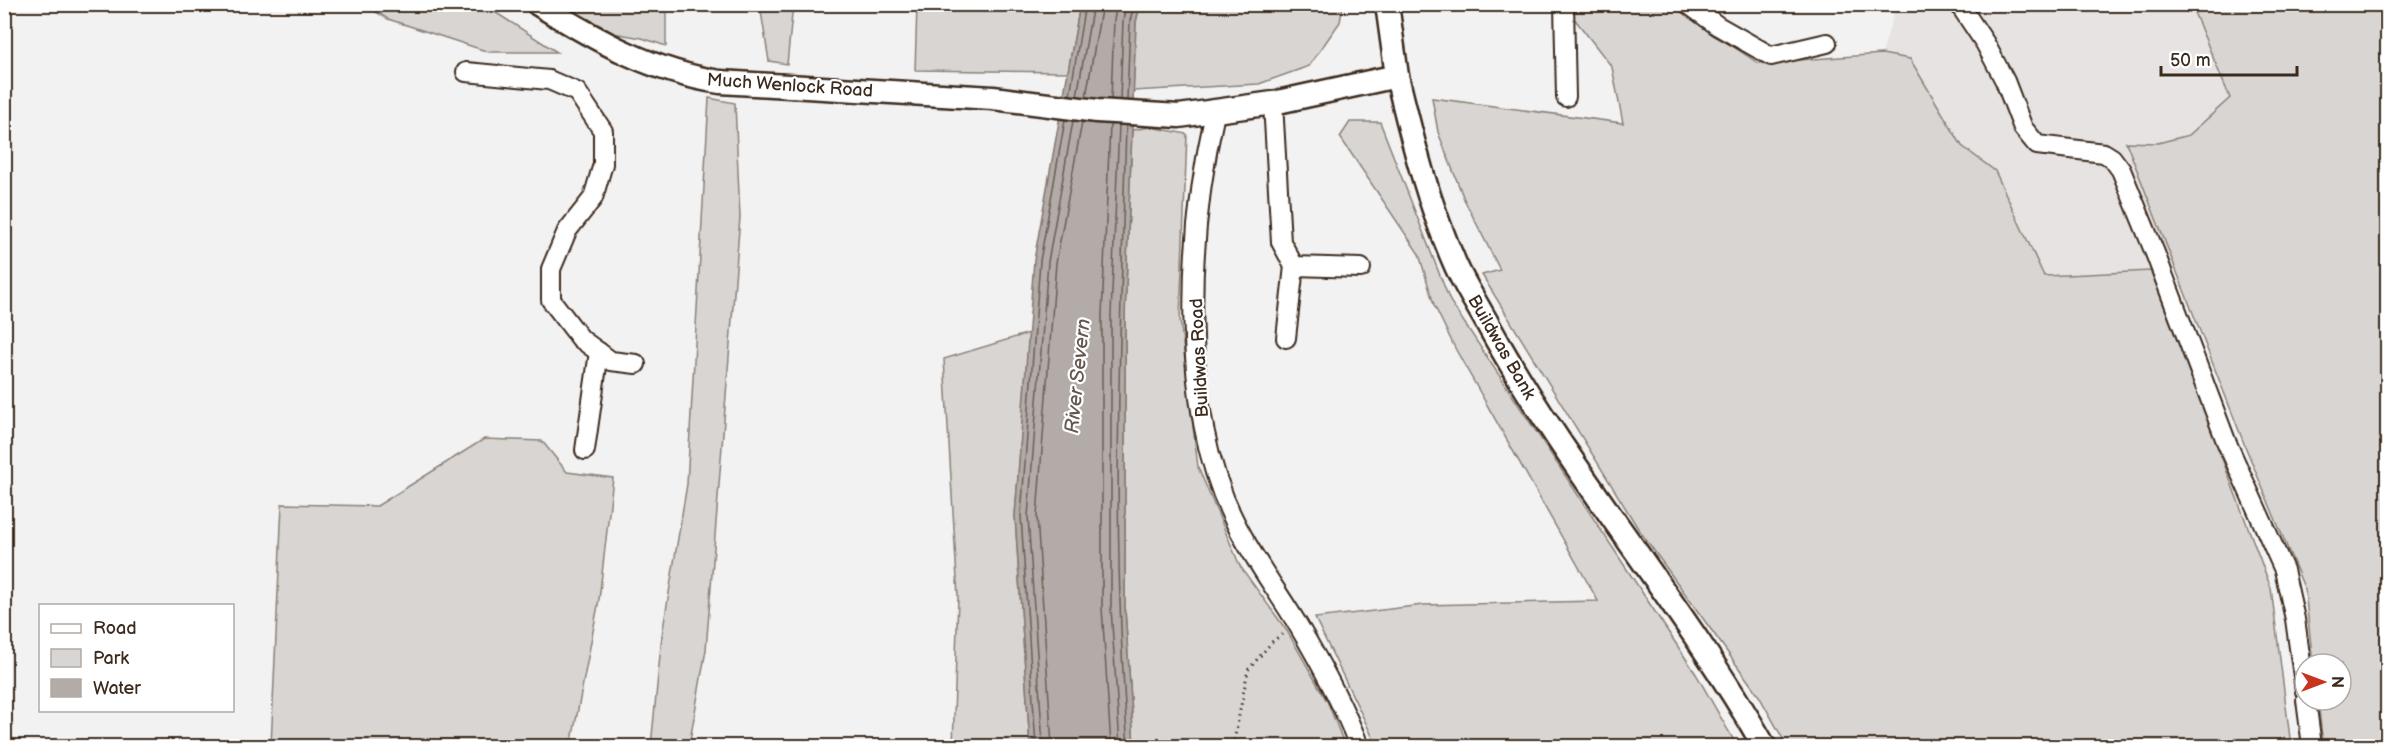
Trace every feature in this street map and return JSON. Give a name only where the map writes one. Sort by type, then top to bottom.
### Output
[{"type":"main road","name":"Much Wenlock Road","points":[[538,4],[596,40],[658,68],[693,78],[720,82],[1003,99],[1097,111],[1179,116],[1215,113]]},
{"type":"main road","points":[[1215,113],[1397,76],[1389,32],[1387,4]]},
{"type":"main road","name":"Buildwas Bank","points":[[1397,76],[1422,180],[1457,268],[1520,381],[1583,477],[1732,690],[1764,747]]},
{"type":"street","points":[[1564,4],[1566,97]]},
{"type":"street","points":[[1688,4],[1718,26],[1772,56],[1827,43]]},
{"type":"street","points":[[1959,4],[1985,43],[2005,81],[2023,128],[2037,145],[2104,153],[2112,158],[2121,170],[2226,441],[2284,570],[2300,652]]},
{"type":"street","points":[[466,72],[549,80],[577,92],[603,131],[603,164],[593,198],[567,231],[552,269],[552,300],[581,339],[611,361],[636,364]]},
{"type":"street","points":[[1273,103],[1281,242],[1294,266],[1286,338]]},
{"type":"street","name":"Buildwas Road","points":[[1215,113],[1204,162],[1198,228],[1195,306],[1198,399],[1208,446],[1233,518],[1257,562],[1327,675],[1359,747]]},
{"type":"street","points":[[1294,266],[1361,268]]},
{"type":"street","points":[[585,450],[599,352]]},
{"type":"street","points":[[2308,712],[2312,747]]},
{"type":"path","points":[[1233,747],[1248,670],[1272,642],[1297,624]]},
{"type":"shaded area","points":[[1896,5],[2191,5],[2230,98],[2189,135],[2158,143],[2127,143],[2176,270],[2044,276],[1995,171],[1962,146],[1911,59],[1882,54]]},
{"type":"green space","points":[[364,5],[484,5],[557,52],[489,52],[388,19]]},
{"type":"green space","points":[[564,5],[666,5],[666,46],[642,38],[613,33]]},
{"type":"green space","points":[[760,5],[793,5],[787,64],[769,61]]},
{"type":"green space","points":[[917,5],[1080,5],[1068,72],[915,70]]},
{"type":"green space","points":[[1140,5],[1343,5],[1340,22],[1309,66],[1259,84],[1133,91],[1136,22]]},
{"type":"green space","points":[[1574,5],[1671,5],[1758,63],[1882,54],[1910,59],[1962,146],[1995,171],[2044,276],[2151,271],[2271,588],[2291,746],[1787,746],[1759,696],[1639,530],[1482,275],[1500,270],[1464,199],[1438,132],[1432,98],[1623,123],[1612,67],[1573,17]]},
{"type":"green space","points":[[2191,5],[2387,5],[2387,746],[2323,746],[2319,712],[2353,712],[2353,652],[2312,652],[2305,590],[2245,446],[2126,142],[2158,143],[2189,135],[2230,98]]},
{"type":"green space","points":[[709,98],[735,103],[740,217],[706,650],[689,746],[651,746],[662,635],[687,484]]},
{"type":"green space","points":[[1350,122],[1380,122],[1450,301],[1696,674],[1737,746],[1377,746],[1315,618],[1423,605],[1598,601],[1456,350],[1434,305],[1419,254],[1340,137]]},
{"type":"green space","points":[[1150,127],[1187,134],[1180,319],[1198,467],[1240,566],[1287,631],[1328,703],[1345,746],[1134,746],[1125,609],[1125,315],[1132,130]]},
{"type":"green space","points":[[1029,333],[1015,516],[1030,746],[953,746],[958,597],[944,359]]},
{"type":"green space","points":[[484,439],[542,441],[567,472],[613,478],[599,600],[571,746],[271,746],[282,504],[377,506]]},
{"type":"water","name":"River Severn","points":[[1080,5],[1140,5],[1136,22],[1125,315],[1125,609],[1134,746],[1030,746],[1015,516],[1034,260]]}]
